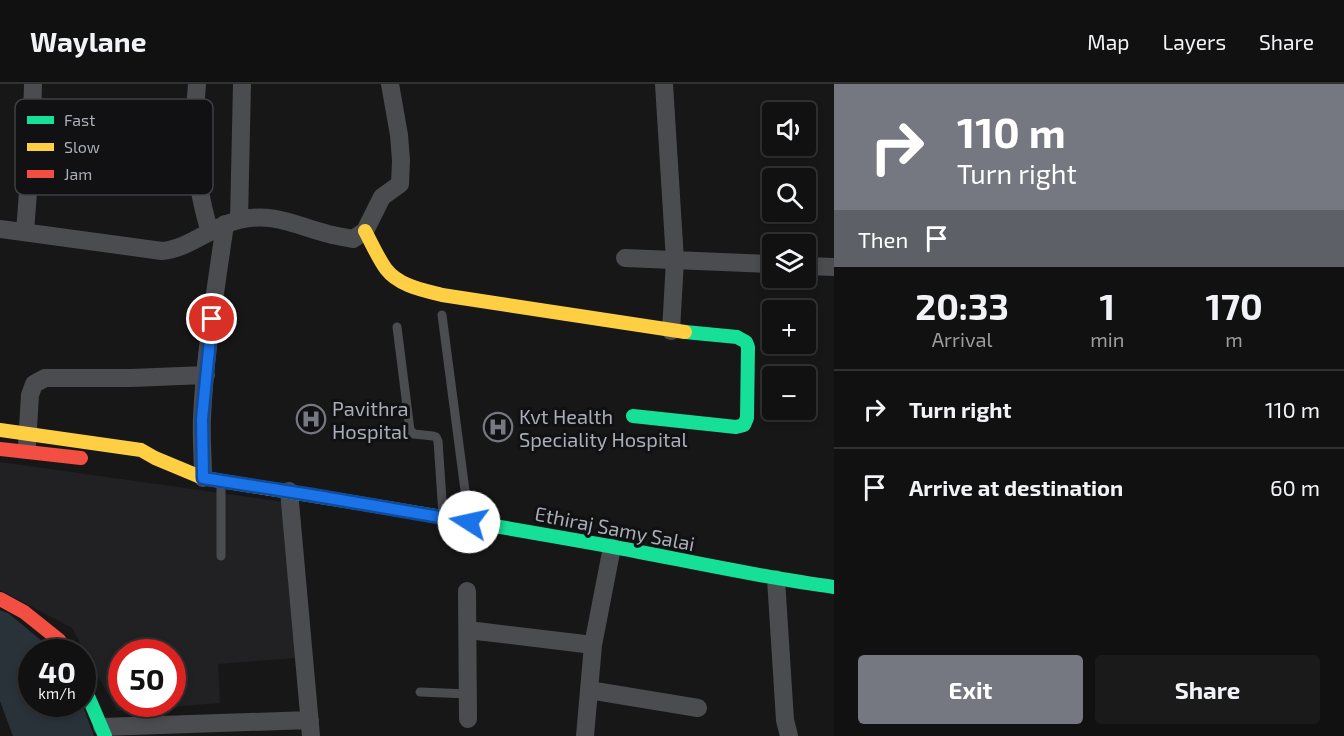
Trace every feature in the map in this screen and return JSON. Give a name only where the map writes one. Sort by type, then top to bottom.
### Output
[{"type":"main road","points":[[365,231],[387,271],[400,282],[419,289],[442,295],[671,332],[738,337],[746,342],[748,347],[747,418],[744,425],[736,427],[633,416]]},
{"type":"main road","name":"Ethiraj Samy Salai","points":[[0,430],[141,450],[155,459],[212,479],[443,517],[776,579],[834,587]]},
{"type":"main road","points":[[0,449],[93,459]]},
{"type":"main road","points":[[137,464],[155,459]]},
{"type":"main road","points":[[0,599],[24,612],[58,639]]},
{"type":"main road","points":[[96,714],[104,732]]},
{"type":"street","points":[[33,84],[33,99]]},
{"type":"street","points":[[195,99],[197,84]]},
{"type":"street","points":[[212,479],[202,419],[214,301],[242,84]]},
{"type":"street","points":[[0,229],[162,251],[183,246],[225,225],[260,216],[328,234],[353,238],[365,231],[382,197],[400,184],[402,160],[390,84]]},
{"type":"street","points":[[664,84],[675,260],[671,332]]},
{"type":"street","points":[[25,232],[28,195]]},
{"type":"street","points":[[200,195],[202,208],[225,225]]},
{"type":"street","points":[[626,258],[762,264]]},
{"type":"street","points":[[816,266],[834,267]]},
{"type":"street","points":[[27,452],[30,395],[34,384],[45,378],[206,375]]},
{"type":"street","points":[[104,732],[310,728],[290,491]]},
{"type":"street","points":[[585,736],[593,645],[612,547]]},
{"type":"street","points":[[776,579],[785,720],[789,736]]},
{"type":"street","points":[[467,591],[468,719]]},
{"type":"street","points":[[468,630],[593,645]]},
{"type":"street","points":[[589,690],[698,708]]},
{"type":"lane","points":[[442,315],[469,522]]},
{"type":"lane","points":[[398,327],[410,430],[414,434],[434,436],[438,441],[443,517]]},
{"type":"lane","points":[[212,479],[221,556]]},
{"type":"lane","points":[[420,692],[468,694]]},
{"type":"shaded area","points":[[0,462],[284,502],[296,658],[218,664],[220,703],[186,706],[186,639],[108,639],[108,694],[96,672],[96,639],[78,639],[72,628],[0,590]]},
{"type":"shaded area","points":[[0,610],[8,613],[39,639],[18,639],[18,717],[87,717],[94,736],[13,736],[0,701]]},
{"type":"traffic: fast","points":[[633,416],[736,427],[744,425],[747,418],[748,347],[746,342],[737,337],[685,332]]},
{"type":"traffic: fast","points":[[271,489],[525,531],[834,587]]},
{"type":"traffic: fast","points":[[96,715],[105,736]]},
{"type":"traffic: slow","points":[[365,231],[380,260],[391,275],[419,289],[442,295],[685,332]]},
{"type":"traffic: slow","points":[[0,430],[141,450],[203,478],[271,489]]},
{"type":"traffic: jam","points":[[0,449],[81,458]]},
{"type":"traffic: jam","points":[[0,599],[24,612],[58,639]]},
{"type":"place","name":"Pavithra Hospital","points":[[311,419]]},
{"type":"place","name":"Kvt Health Speciality Hospital","points":[[498,427]]},
{"type":"route","points":[[212,319],[202,419],[203,478],[469,522]]}]
